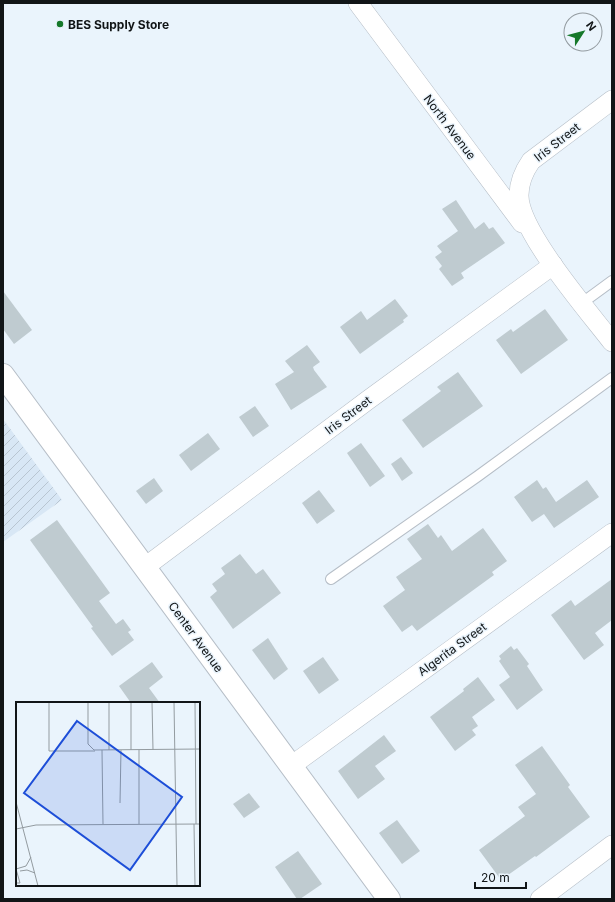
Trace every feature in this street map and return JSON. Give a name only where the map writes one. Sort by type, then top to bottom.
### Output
[{"type":"street","name":"North Avenue","points":[[358,3],[612,342]]},
{"type":"street","name":"Iris Street","points":[[519,196],[524,170],[531,161],[612,100]]},
{"type":"street","name":"North Avenue","points":[[519,196],[523,216],[548,257]]},
{"type":"street","name":"Iris Street","points":[[144,567],[368,400],[548,257]]},
{"type":"street","name":"Center Avenue","points":[[3,375],[389,899]]},
{"type":"street","name":"Algerita Street","points":[[291,766],[612,533]]},
{"type":"street","points":[[540,899],[612,846]]},
{"type":"lane","points":[[582,303],[612,281]]},
{"type":"lane","points":[[331,579],[472,480],[612,378]]},
{"type":"shaded area","points":[[3,419],[62,500],[3,542]]},
{"type":"building","points":[[456,200],[475,229],[484,222],[489,229],[493,227],[505,243],[461,273],[464,278],[452,286],[439,269],[442,266],[435,257],[442,252],[437,246],[458,231],[442,209]]},
{"type":"building","points":[[3,291],[32,330],[14,344],[3,329]]},
{"type":"building","points":[[395,299],[408,316],[403,320],[404,322],[360,354],[340,327],[361,311],[367,320]]},
{"type":"building","points":[[545,309],[568,340],[521,374],[496,340],[511,329],[513,332]]},
{"type":"building","points":[[307,345],[320,362],[313,367],[314,370],[327,387],[291,410],[275,384],[294,372],[285,361]]},
{"type":"building","points":[[458,372],[483,406],[423,448],[402,420],[441,391],[437,387]]},
{"type":"building","points":[[255,406],[269,426],[253,437],[239,417]]},
{"type":"building","points":[[208,433],[220,449],[191,471],[179,455]]},
{"type":"building","points":[[361,443],[385,476],[370,487],[347,453]]},
{"type":"building","points":[[401,457],[413,473],[402,481],[391,464]]},
{"type":"building","points":[[154,478],[163,491],[146,504],[136,491]]},
{"type":"building","points":[[537,480],[543,489],[546,487],[556,502],[587,480],[599,497],[554,528],[544,514],[532,522],[514,497]]},
{"type":"building","points":[[319,490],[335,511],[317,524],[302,503]]},
{"type":"building","points":[[57,520],[110,593],[99,601],[116,624],[123,619],[131,630],[128,632],[134,640],[112,656],[91,628],[93,627],[30,540]]},
{"type":"building","points":[[428,524],[438,538],[441,535],[452,551],[483,528],[507,561],[492,572],[494,575],[417,631],[412,625],[402,632],[383,606],[405,590],[396,577],[422,559],[407,539]]},
{"type":"building","points":[[240,554],[256,574],[263,569],[281,593],[233,629],[210,597],[217,591],[212,584],[225,574],[221,568]]},
{"type":"building","points":[[612,579],[612,620],[595,633],[604,645],[584,660],[551,615],[571,600],[575,606]]},
{"type":"building","points":[[268,638],[288,669],[274,680],[252,650]]},
{"type":"building","points":[[511,646],[514,650],[517,648],[529,664],[527,666],[543,690],[517,710],[499,685],[510,677],[499,661],[501,659],[499,656]]},
{"type":"building","points":[[323,657],[339,680],[319,694],[303,671]]},
{"type":"building","points":[[152,662],[163,677],[149,688],[159,702],[130,702],[119,686]]},
{"type":"building","points":[[478,677],[495,700],[472,717],[478,726],[472,730],[476,735],[455,751],[430,717],[464,691],[463,689]]},
{"type":"building","points":[[384,735],[396,751],[375,766],[385,779],[358,799],[338,771]]},
{"type":"building","points":[[542,746],[570,785],[568,787],[590,817],[536,857],[535,856],[501,880],[479,850],[525,816],[518,807],[536,794],[515,765]]},
{"type":"building","points":[[249,793],[260,807],[244,818],[233,804]]},
{"type":"building","points":[[397,820],[420,851],[402,864],[379,833]]},
{"type":"building","points":[[298,851],[322,884],[300,899],[297,899],[275,867]]},
{"type":"place","name":"BES Supply Store","points":[[60,24]]}]
